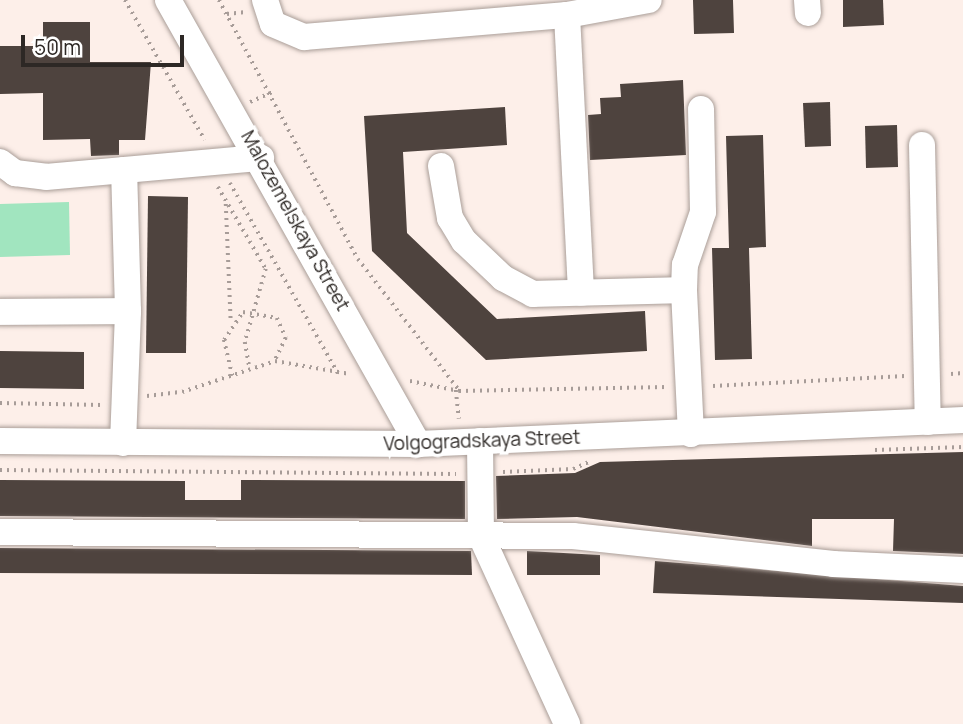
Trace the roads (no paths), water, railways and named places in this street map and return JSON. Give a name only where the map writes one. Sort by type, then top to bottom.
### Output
[{"type":"street","name":"Malozemelskaya Street","points":[[168,0],[261,158],[418,444]]},
{"type":"street","points":[[265,0],[273,24],[304,37],[567,15],[649,0]]},
{"type":"street","points":[[567,15],[581,293]]},
{"type":"street","points":[[691,434],[684,290],[685,265],[703,212],[701,108]]},
{"type":"street","points":[[922,145],[928,422]]},
{"type":"street","points":[[0,162],[15,173],[46,177],[261,158]]},
{"type":"street","points":[[441,166],[450,218],[464,241],[503,278],[533,294],[684,290]]},
{"type":"street","points":[[123,443],[128,311],[124,170]]},
{"type":"street","points":[[0,312],[128,311]]},
{"type":"street","name":"Volgogradskaya Street","points":[[0,442],[418,444],[963,420]]},
{"type":"street","points":[[480,441],[481,536],[567,724]]},
{"type":"street","points":[[0,532],[573,536],[833,564],[963,570]]}]
